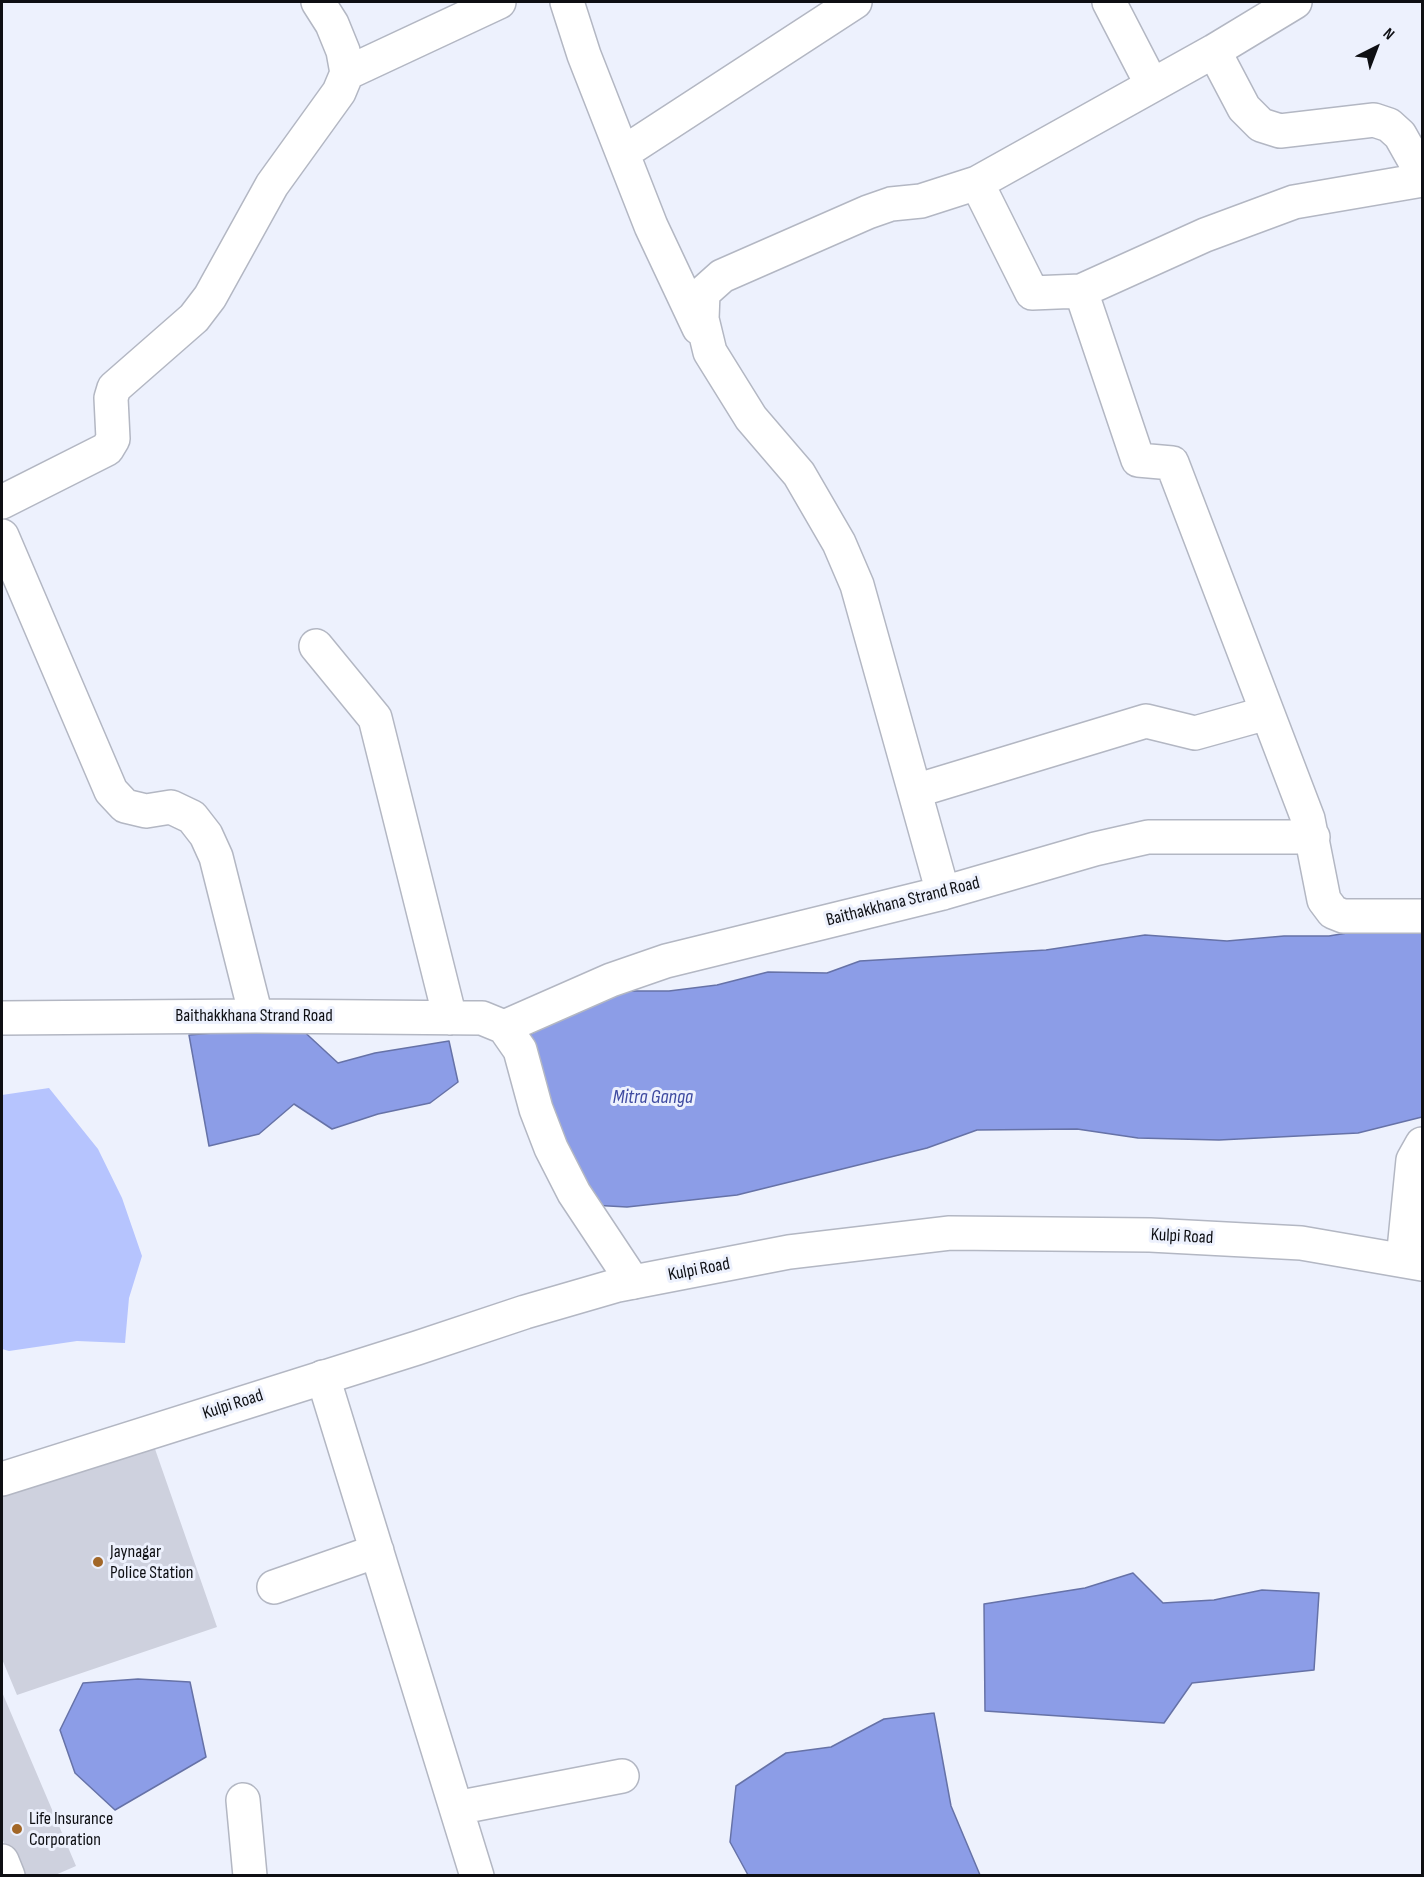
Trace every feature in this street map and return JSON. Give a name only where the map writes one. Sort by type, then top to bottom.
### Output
[{"type":"street","points":[[2,502],[107,449],[113,439],[111,398],[114,388],[194,318],[210,297],[249,223],[272,186],[339,92],[347,73],[343,51],[332,24],[318,2]]},
{"type":"street","points":[[347,73],[499,2]]},
{"type":"street","points":[[567,2],[584,55],[651,226],[710,352],[751,418],[799,474],[839,543],[857,585],[943,893]]},
{"type":"street","points":[[623,153],[855,2]]},
{"type":"street","points":[[1109,2],[1152,85]]},
{"type":"street","points":[[710,352],[702,319],[703,294],[722,276],[868,212],[891,204],[921,201],[977,183],[1214,51],[1295,2]]},
{"type":"street","points":[[1214,51],[1244,108],[1261,125],[1280,131],[1374,120],[1389,124],[1400,135],[1422,174]]},
{"type":"street","points":[[977,183],[1032,292],[1081,291],[1205,235],[1294,202],[1422,180]]},
{"type":"street","points":[[1081,291],[1138,460],[1172,463],[1313,837],[1324,900],[1333,912],[1343,916],[1422,916]]},
{"type":"street","points":[[2,536],[111,791],[125,806],[146,811],[171,807],[192,818],[206,835],[216,856],[256,1016]]},
{"type":"street","points":[[316,646],[375,718],[450,1018]]},
{"type":"street","points":[[915,791],[1146,721],[1195,733],[1267,713]]},
{"type":"street","name":"Baithakkhana Strand Road","points":[[2,1018],[256,1016],[482,1018],[504,1027],[611,980],[666,961],[943,893],[1095,849],[1148,837],[1313,837]]},
{"type":"street","points":[[504,1027],[520,1050],[536,1109],[560,1166],[574,1193],[633,1282]]},
{"type":"street","points":[[1412,1262],[1413,1160],[1422,1144]]},
{"type":"street","name":"Kulpi Road","points":[[2,1479],[525,1312],[633,1282],[789,1252],[950,1233],[1150,1235],[1301,1243],[1412,1262]]},
{"type":"street","points":[[323,1377],[477,1875]]},
{"type":"street","points":[[274,1587],[377,1551]]},
{"type":"street","points":[[456,1808],[622,1776]]},
{"type":"street","points":[[243,1800],[250,1875]]},
{"type":"street","points":[[2,1861],[8,1875]]},
{"type":"shaded area","points":[[49,1088],[98,1149],[122,1198],[142,1256],[129,1298],[125,1343],[77,1341],[9,1351],[2,1349],[2,1095]]},
{"type":"water","name":"Mitra Ganga","points":[[1407,923],[1422,928],[1422,1117],[1358,1133],[1219,1140],[1138,1138],[1077,1129],[977,1130],[927,1148],[737,1195],[627,1207],[591,1205],[551,1137],[529,1035],[603,991],[669,991],[717,985],[768,972],[827,973],[860,961],[1046,950],[1145,935],[1227,941],[1284,936],[1329,936]]},
{"type":"water","points":[[298,1026],[338,1063],[375,1053],[449,1041],[458,1082],[430,1103],[378,1114],[332,1129],[294,1104],[259,1134],[209,1146],[189,1035]]},
{"type":"water","points":[[1133,1573],[1163,1603],[1214,1600],[1262,1590],[1319,1593],[1314,1670],[1192,1683],[1164,1723],[985,1711],[984,1604],[1085,1588]]},
{"type":"water","points":[[138,1679],[190,1682],[206,1757],[115,1810],[75,1773],[60,1730],[83,1683]]},
{"type":"water","points":[[934,1713],[951,1806],[980,1875],[748,1875],[730,1842],[736,1786],[786,1753],[831,1747],[884,1719]]},
{"type":"building","name":"Jaynagar Police Station","points":[[155,1449],[217,1627],[17,1695],[2,1659],[2,1496]]},
{"type":"building","points":[[2,1692],[76,1866],[53,1876],[17,1876],[2,1838]]},
{"type":"place","name":"Jaynagar Police Station","points":[[98,1562]]},
{"type":"place","name":"Life Insurance Corporation","points":[[17,1829]]}]
